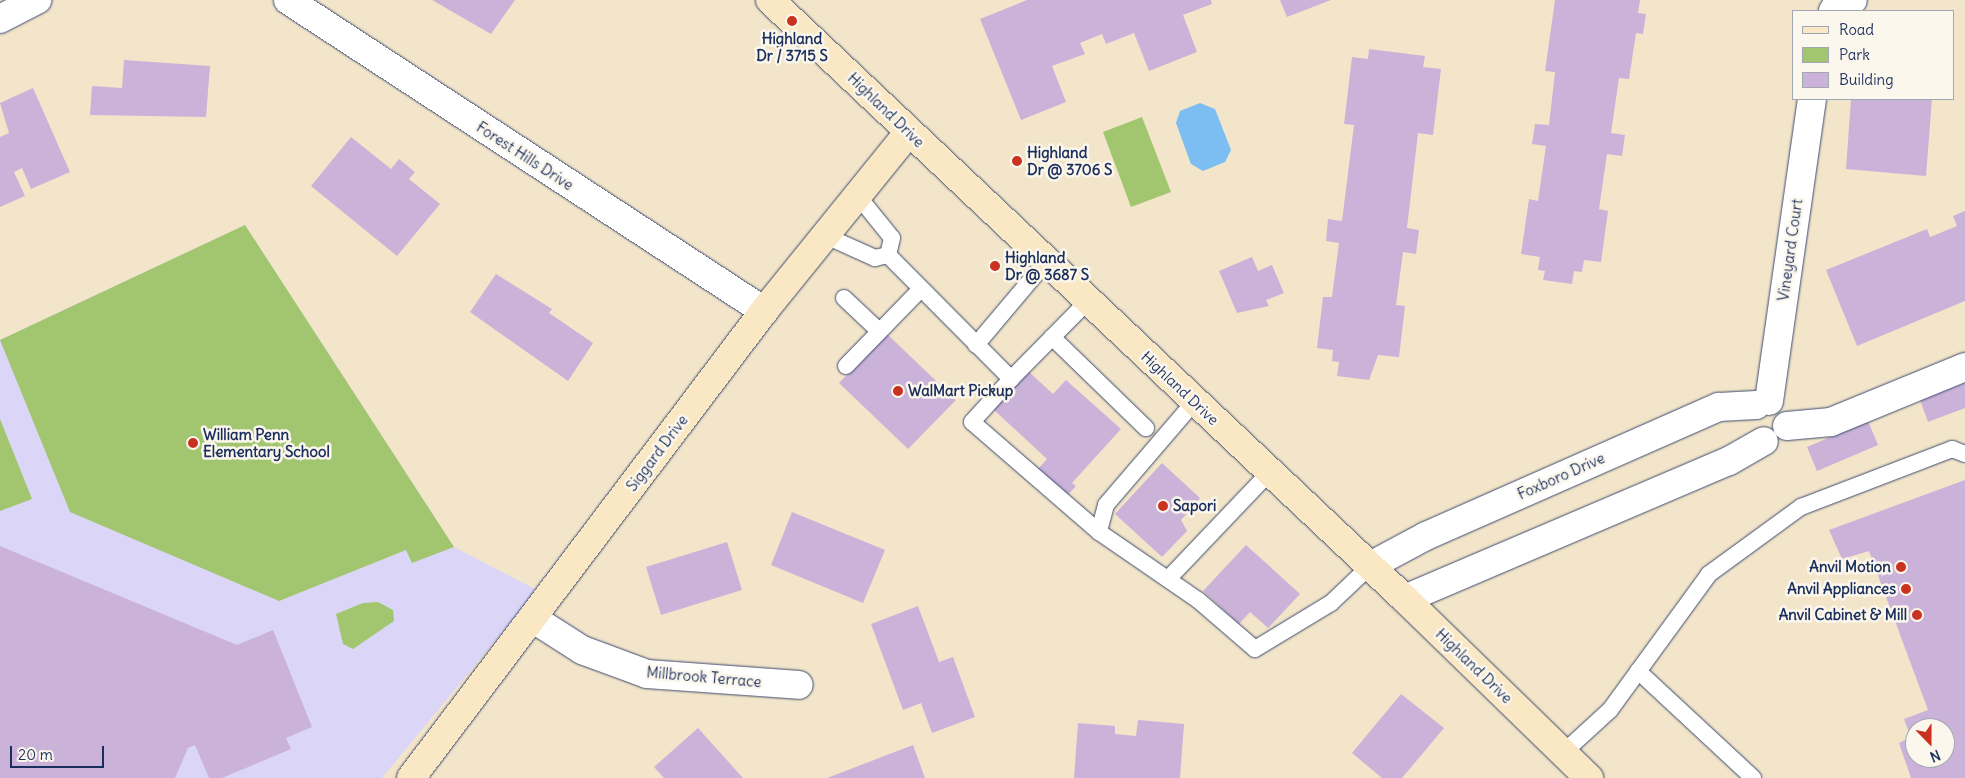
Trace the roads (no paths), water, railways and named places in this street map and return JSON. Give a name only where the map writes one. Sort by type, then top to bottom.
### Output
[{"type":"main road","name":"Highland Drive","points":[[770,0],[1087,302],[1405,599],[1589,778]]},
{"type":"main road","name":"Siggard Drive","points":[[411,778],[764,311],[908,133]]},
{"type":"street","points":[[0,19],[37,0]]},
{"type":"street","name":"Forest Hills Drive","points":[[288,0],[764,311]]},
{"type":"street","points":[[1834,10],[1838,3],[1853,0]]},
{"type":"street","name":"Vineyard Court","points":[[1763,403],[1812,100]]},
{"type":"street","points":[[1787,426],[1831,422],[1965,367]]},
{"type":"street","points":[[1405,599],[1730,462],[1764,440],[1778,439],[1787,426],[1785,411],[1763,403],[1749,415],[1749,429],[1764,440]]},
{"type":"street","name":"Foxboro Drive","points":[[1370,566],[1426,536],[1719,407],[1763,403]]},
{"type":"street","name":"Millbrook Terrace","points":[[532,618],[582,650],[647,674],[798,685]]},
{"type":"lane","points":[[858,196],[892,238],[888,255]]},
{"type":"lane","points":[[826,236],[876,258],[888,255]]},
{"type":"lane","points":[[888,255],[1011,379]]},
{"type":"lane","points":[[976,345],[1046,262]]},
{"type":"lane","points":[[846,366],[921,288]]},
{"type":"lane","points":[[844,298],[879,331]]},
{"type":"lane","points":[[1087,302],[1011,379],[972,422],[1100,532],[1168,579],[1255,648],[1331,603],[1370,566]]},
{"type":"lane","points":[[1052,337],[1146,428]]},
{"type":"lane","points":[[1100,532],[1106,505],[1195,401]]},
{"type":"lane","points":[[1563,753],[1610,710],[1709,574],[1801,507],[1952,449],[1965,454]]},
{"type":"lane","points":[[1168,579],[1270,472]]},
{"type":"lane","points":[[1638,671],[1753,778]]},
{"type":"water","points":[[1200,103],[1215,109],[1231,150],[1225,162],[1203,171],[1191,164],[1176,123],[1180,111]]},
{"type":"place","name":"Highland Dr / 3715 S","points":[[792,21]]},
{"type":"place","name":"Highland Dr @ 3706 S","points":[[1017,161]]},
{"type":"place","name":"Highland Dr @ 3687 S","points":[[995,266]]},
{"type":"place","name":"WalMart Pickup","points":[[898,391]]},
{"type":"place","name":"William Penn Elementary School","points":[[193,443]]},
{"type":"place","name":"Sapori","points":[[1163,506]]},
{"type":"place","name":"Anvil Motion","points":[[1901,567]]},
{"type":"place","name":"Anvil Appliances","points":[[1906,589]]},
{"type":"place","name":"Anvil Cabinet & Mill","points":[[1917,615]]}]
